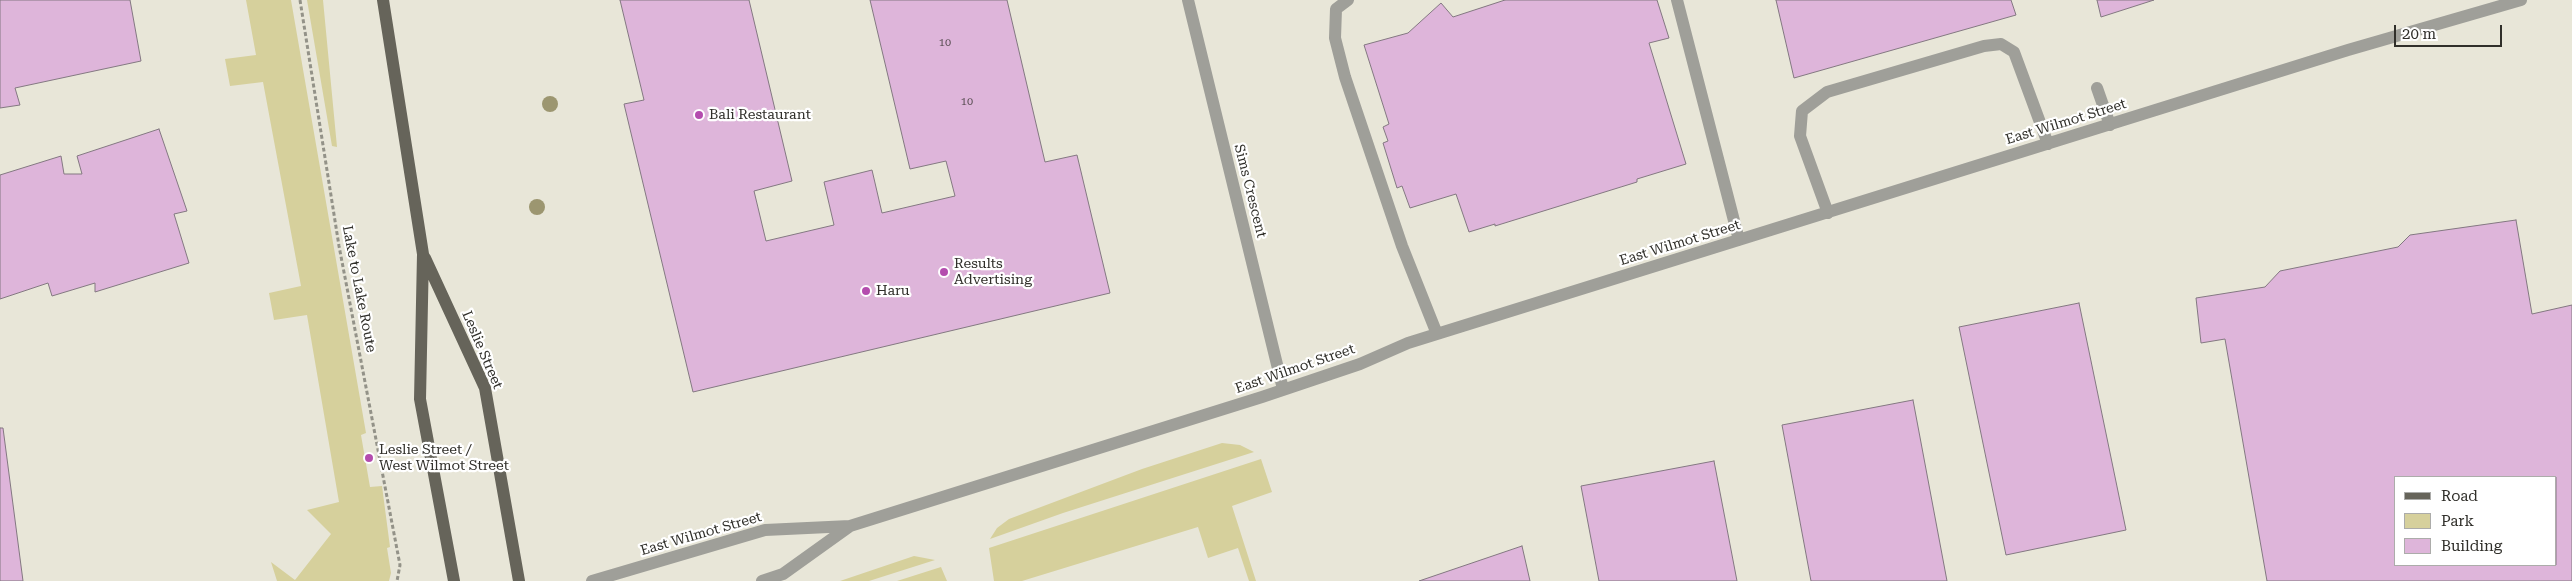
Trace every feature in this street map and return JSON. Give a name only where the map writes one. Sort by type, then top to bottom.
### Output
[{"type":"main road","name":"Leslie Street","points":[[384,0],[423,254],[420,399],[454,581]]},
{"type":"main road","name":"Leslie Street","points":[[423,254],[485,388],[519,581]]},
{"type":"street","name":"Sims Crescent","points":[[1188,0],[1284,389]]},
{"type":"street","points":[[1348,0],[1336,9],[1335,38],[1341,61],[1366,143],[1402,246],[1438,334]]},
{"type":"street","points":[[1677,0],[1739,240]]},
{"type":"street","name":"East Wilmot Street","points":[[592,581],[765,530],[850,526],[1284,389],[1360,364],[1408,343],[2348,50],[2522,0]]},
{"type":"street","points":[[1828,213],[1800,136],[1802,111],[1827,92],[1967,51],[2001,44],[2014,52],[2048,144]]},
{"type":"street","points":[[2097,88],[2110,125]]},
{"type":"street","name":"East Wilmot Street","points":[[762,581],[783,574],[850,526]]},
{"type":"path","name":"Lake to Lake Route","points":[[300,0],[339,246],[400,565],[397,581]]},
{"type":"green space","points":[[246,0],[291,0],[366,433],[361,435],[370,487],[382,486],[390,547],[387,548],[391,573],[389,581],[277,581],[271,562],[295,580],[331,534],[307,510],[339,502],[307,315],[274,320],[269,293],[301,286],[263,82],[230,86],[225,59],[256,55]]},
{"type":"green space","points":[[307,0],[323,0],[337,147],[332,146]]},
{"type":"green space","points":[[1222,443],[1240,445],[1254,452],[1063,513],[990,539],[997,528],[1009,519],[1142,469]]},
{"type":"green space","points":[[1261,459],[1272,492],[1232,506],[1256,581],[1249,581],[1238,548],[1208,558],[1198,527],[1022,581],[994,581],[989,548]]},
{"type":"green space","points":[[914,556],[935,560],[869,581],[840,581]]},
{"type":"green space","points":[[941,567],[947,581],[897,581]]},
{"type":"building","points":[[0,0],[130,0],[141,61],[15,88],[20,105],[0,108]]},
{"type":"building","points":[[620,0],[749,0],[792,181],[754,191],[766,241],[834,225],[824,182],[872,170],[882,213],[955,196],[946,161],[910,169],[870,0],[1007,0],[1045,162],[1077,155],[1110,293],[693,392],[624,104],[644,100]]},
{"type":"building","points":[[1505,0],[1657,0],[1669,38],[1649,43],[1686,164],[1637,179],[1637,182],[1495,226],[1495,224],[1469,232],[1456,194],[1410,208],[1402,186],[1397,188],[1383,143],[1388,141],[1383,127],[1389,124],[1364,45],[1408,33],[1441,3],[1453,17]]},
{"type":"building","points":[[1776,0],[2011,0],[2016,15],[1794,78]]},
{"type":"building","points":[[2097,0],[2154,0],[2101,17]]},
{"type":"building","points":[[159,129],[187,211],[174,214],[189,263],[95,292],[95,283],[52,296],[48,283],[0,299],[0,175],[61,156],[64,174],[82,174],[77,156]]},
{"type":"building","points":[[2516,220],[2532,314],[2572,305],[2572,581],[2267,581],[2225,339],[2201,343],[2196,298],[2265,287],[2280,271],[2398,247],[2410,235]]},
{"type":"building","points":[[2079,303],[2126,530],[2006,555],[1959,327]]},
{"type":"building","points":[[1913,400],[1947,581],[1811,581],[1782,425]]},
{"type":"building","points":[[0,428],[3,428],[23,581],[0,581]]},
{"type":"building","points":[[1714,461],[1737,581],[1599,581],[1581,486]]},
{"type":"building","points":[[1522,546],[1530,581],[1419,581]]},
{"type":"place","name":"Bali Restaurant","points":[[699,115]]},
{"type":"place","name":"Results Advertising","points":[[944,272]]},
{"type":"place","name":"Haru","points":[[866,291]]},
{"type":"place","name":"Leslie Street / West Wilmot Street","points":[[369,458]]}]
